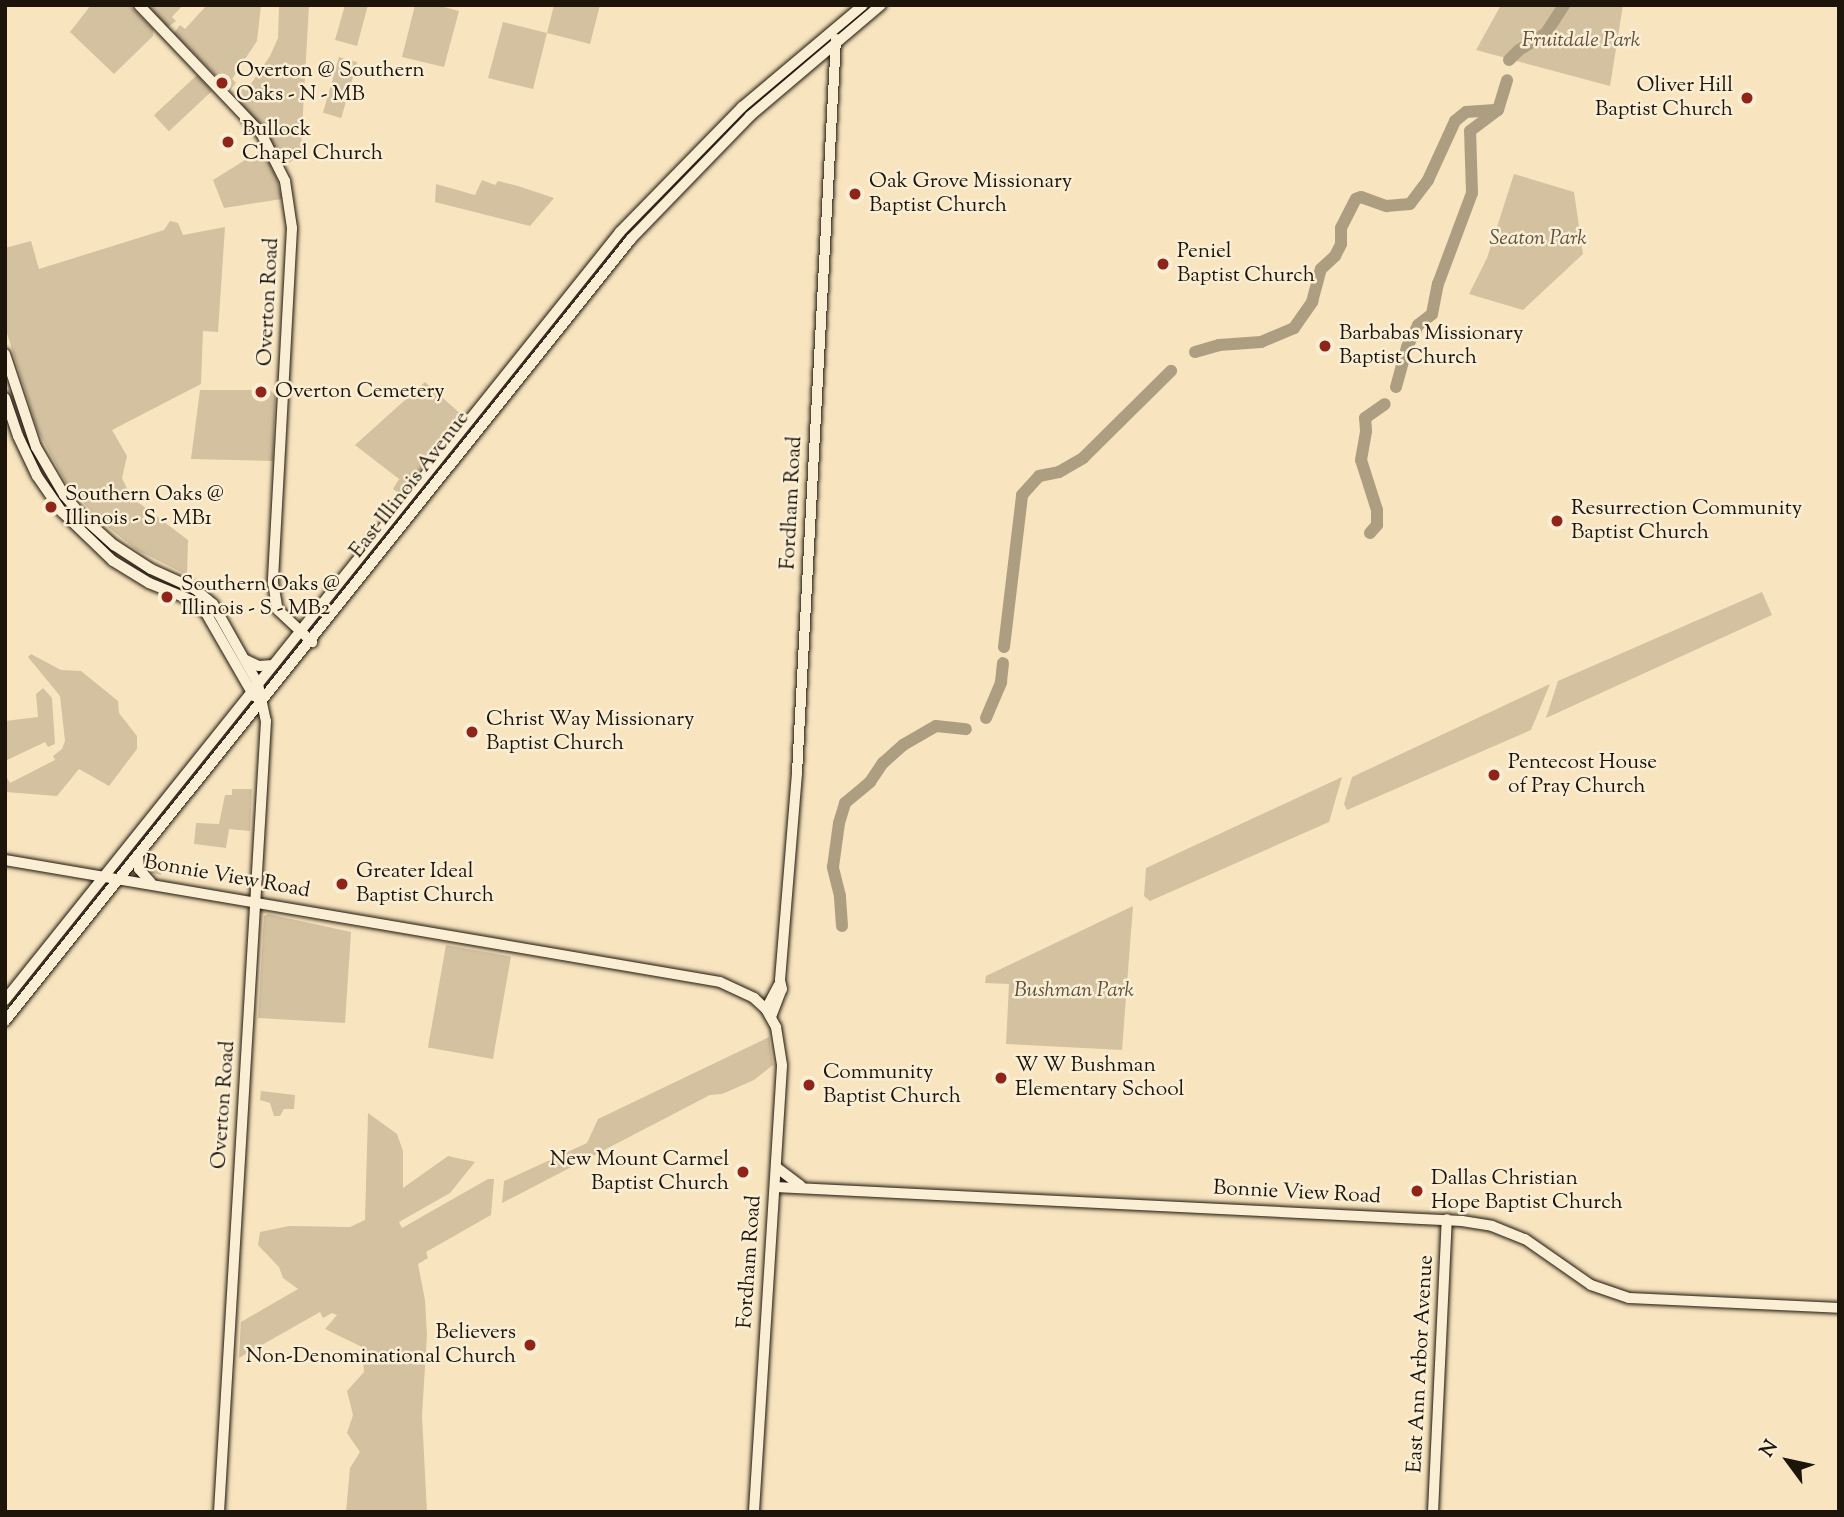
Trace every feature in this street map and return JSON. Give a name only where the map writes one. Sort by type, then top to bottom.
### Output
[{"type":"street","name":"Overton Road","points":[[139,5],[261,133],[280,166],[288,194],[292,228],[273,583],[278,610],[312,642]]},
{"type":"street","name":"East Illinois Avenue","points":[[5,1000],[612,242],[742,107],[863,5]]},
{"type":"street","name":"East Illinois Avenue","points":[[5,1021],[312,642],[631,239],[750,116],[881,5]]},
{"type":"street","name":"Fordham Road","points":[[754,1512],[782,1053],[769,1013],[780,980],[797,773],[836,27]]},
{"type":"street","points":[[808,66],[824,67],[834,76]]},
{"type":"street","points":[[742,107],[750,116]]},
{"type":"street","points":[[5,354],[36,447],[64,495],[98,533],[133,559],[202,594],[218,610],[246,660],[254,689]]},
{"type":"street","points":[[5,398],[18,436],[37,476],[72,524],[113,561],[149,583],[195,603],[211,621],[254,689]]},
{"type":"street","points":[[54,502],[64,495]]},
{"type":"street","points":[[195,603],[202,594]]},
{"type":"street","points":[[246,660],[259,666],[273,665]]},
{"type":"street","name":"Overton Road","points":[[219,1512],[266,730],[254,689]]},
{"type":"street","points":[[187,772],[197,781]]},
{"type":"street","points":[[138,855],[139,869],[151,883]]},
{"type":"street","name":"Bonnie View Road","points":[[5,860],[256,900],[720,982],[746,992],[769,1013]]},
{"type":"street","points":[[75,871],[85,884],[85,900]]},
{"type":"street","points":[[28,971],[38,979]]},
{"type":"street","points":[[776,1167],[786,1178],[804,1188]]},
{"type":"street","name":"Bonnie View Road","points":[[775,1187],[1447,1219],[1508,1231],[1525,1239],[1591,1285],[1629,1298],[1839,1308]]},
{"type":"street","name":"East Ann Arbor Avenue","points":[[1433,1512],[1447,1219]]},
{"type":"green space","points":[[91,5],[129,5],[153,29],[153,36],[114,74],[70,32]]},
{"type":"green space","points":[[147,5],[183,5],[172,17],[176,21],[168,27]]},
{"type":"green space","points":[[207,5],[261,5],[257,41],[232,79],[236,83],[230,90],[174,33],[180,25],[185,29]]},
{"type":"green space","points":[[279,5],[309,5],[301,148],[298,156],[289,163],[279,157],[265,132],[234,96],[241,87],[246,91],[270,56],[278,38]]},
{"type":"green space","points":[[345,5],[368,5],[357,46],[335,40]]},
{"type":"green space","points":[[415,5],[437,5],[459,11],[444,67],[402,57]]},
{"type":"green space","points":[[554,5],[600,5],[590,44],[547,33]]},
{"type":"green space","name":"Fruitdale Park","points":[[1501,5],[1623,5],[1610,86],[1476,50]]},
{"type":"green space","points":[[503,22],[547,33],[533,89],[488,78]]},
{"type":"green space","points":[[339,57],[357,62],[341,118],[323,113]]},
{"type":"green space","points":[[197,75],[212,91],[169,131],[154,115]]},
{"type":"green space","points":[[263,149],[276,176],[282,199],[224,208],[213,180]]},
{"type":"green space","name":"Seaton Park","points":[[1514,174],[1574,192],[1583,254],[1523,310],[1469,294],[1487,258]]},
{"type":"green space","points":[[482,180],[495,185],[498,181],[518,186],[554,198],[530,226],[435,202],[436,184],[475,195]]},
{"type":"green space","points":[[170,221],[178,223],[183,235],[225,227],[218,332],[203,331],[201,384],[112,430],[127,456],[122,478],[131,497],[188,540],[187,575],[137,550],[99,520],[66,483],[38,431],[5,327],[5,248],[31,241],[39,269],[164,230]]},
{"type":"green space","points":[[425,382],[463,416],[400,494],[393,489],[399,479],[355,445]]},
{"type":"green space","points":[[200,390],[270,390],[275,395],[273,461],[191,459]]},
{"type":"green space","points":[[1762,592],[1772,615],[1546,718],[1558,681]]},
{"type":"green space","points":[[31,654],[61,670],[81,671],[118,701],[119,713],[137,736],[137,749],[109,786],[79,769],[57,796],[5,792],[7,778],[10,783],[55,760],[53,756],[62,749],[65,741],[60,696],[28,657]]},
{"type":"green space","points":[[1550,684],[1531,730],[1347,810],[1344,804],[1352,777]]},
{"type":"green space","points":[[43,688],[52,698],[55,744],[48,747],[45,742],[5,761],[5,721],[38,717],[36,694]]},
{"type":"green space","points":[[1342,777],[1329,822],[1150,901],[1144,896],[1146,868]]},
{"type":"green space","points":[[232,789],[252,789],[250,831],[229,829],[226,848],[194,844],[196,823],[219,824],[225,795],[232,795]]},
{"type":"green space","points":[[148,854],[162,865],[161,875],[151,873],[145,867]]},
{"type":"green space","name":"Bushman Park","points":[[1133,906],[1122,1050],[1006,1044],[1009,984],[985,983],[986,976]]},
{"type":"green space","points":[[268,914],[351,932],[345,1023],[258,1018],[264,916]]},
{"type":"green space","points":[[446,945],[511,956],[493,1059],[428,1047]]},
{"type":"green space","points":[[769,1037],[773,1065],[754,1080],[722,1094],[710,1095],[502,1203],[504,1181],[587,1143],[598,1119]]},
{"type":"green space","points":[[261,1091],[295,1095],[294,1109],[284,1109],[280,1116],[274,1116],[270,1103],[260,1100]]},
{"type":"green space","points":[[368,1113],[397,1134],[403,1151],[403,1188],[448,1156],[475,1162],[450,1193],[399,1222],[402,1228],[488,1179],[494,1179],[491,1215],[426,1252],[428,1258],[418,1264],[425,1300],[427,1334],[422,1416],[427,1512],[346,1512],[350,1468],[360,1452],[347,1433],[353,1415],[347,1391],[364,1372],[362,1347],[325,1329],[337,1315],[332,1313],[323,1318],[320,1312],[239,1358],[241,1322],[298,1289],[283,1278],[279,1267],[258,1245],[260,1232],[289,1226],[350,1227],[365,1220]]},
{"type":"waterway","points":[[1509,60],[1519,50],[1546,33],[1564,5]]},
{"type":"waterway","points":[[1195,352],[1219,345],[1261,342],[1294,328],[1312,302],[1321,269],[1335,256],[1341,244],[1341,228],[1356,199],[1361,197],[1386,206],[1410,204],[1428,180],[1455,121],[1466,112],[1498,110],[1507,80]]},
{"type":"waterway","points":[[1396,387],[1407,347],[1418,325],[1432,314],[1438,284],[1472,193],[1470,131],[1497,111]]},
{"type":"waterway","points":[[1004,647],[1022,495],[1039,476],[1059,472],[1083,458],[1171,371]]},
{"type":"waterway","points":[[1370,533],[1377,525],[1377,510],[1361,460],[1366,431],[1365,418],[1385,404]]},
{"type":"waterway","points":[[986,718],[1001,682],[1003,663]]},
{"type":"waterway","points":[[842,926],[840,896],[833,867],[839,823],[845,803],[870,782],[883,763],[903,745],[936,726],[966,729]]},
{"type":"place","name":"Overton @ Southern Oaks - N - MB","points":[[222,83]]},
{"type":"place","name":"Oliver Hill Baptist Church","points":[[1747,98]]},
{"type":"place","name":"Bullock Chapel Church","points":[[228,142]]},
{"type":"place","name":"Oak Grove Missionary Baptist Church","points":[[855,194]]},
{"type":"place","name":"Peniel Baptist Church","points":[[1163,264]]},
{"type":"place","name":"Barbabas Missionary Baptist Church","points":[[1325,346]]},
{"type":"place","name":"Overton Cemetery","points":[[261,392]]},
{"type":"place","name":"Southern Oaks @ Illinois - S - MB1","points":[[51,507]]},
{"type":"place","name":"Resurrection Community Baptist Church","points":[[1557,521]]},
{"type":"place","name":"Southern Oaks @ Illinois - S - MB2","points":[[167,597]]},
{"type":"place","name":"Christ Way Missionary Baptist Church","points":[[472,732]]},
{"type":"place","name":"Pentecost House of Pray Church","points":[[1494,775]]},
{"type":"place","name":"Greater Ideal Baptist Church","points":[[342,884]]},
{"type":"place","name":"W W Bushman Elementary School","points":[[1001,1078]]},
{"type":"place","name":"Community Baptist Church","points":[[809,1085]]},
{"type":"place","name":"New Mount Carmel Baptist Church","points":[[743,1172]]},
{"type":"place","name":"Dallas Christian Hope Baptist Church","points":[[1417,1191]]},
{"type":"place","name":"Believers Non-Denominational Church","points":[[530,1345]]}]
